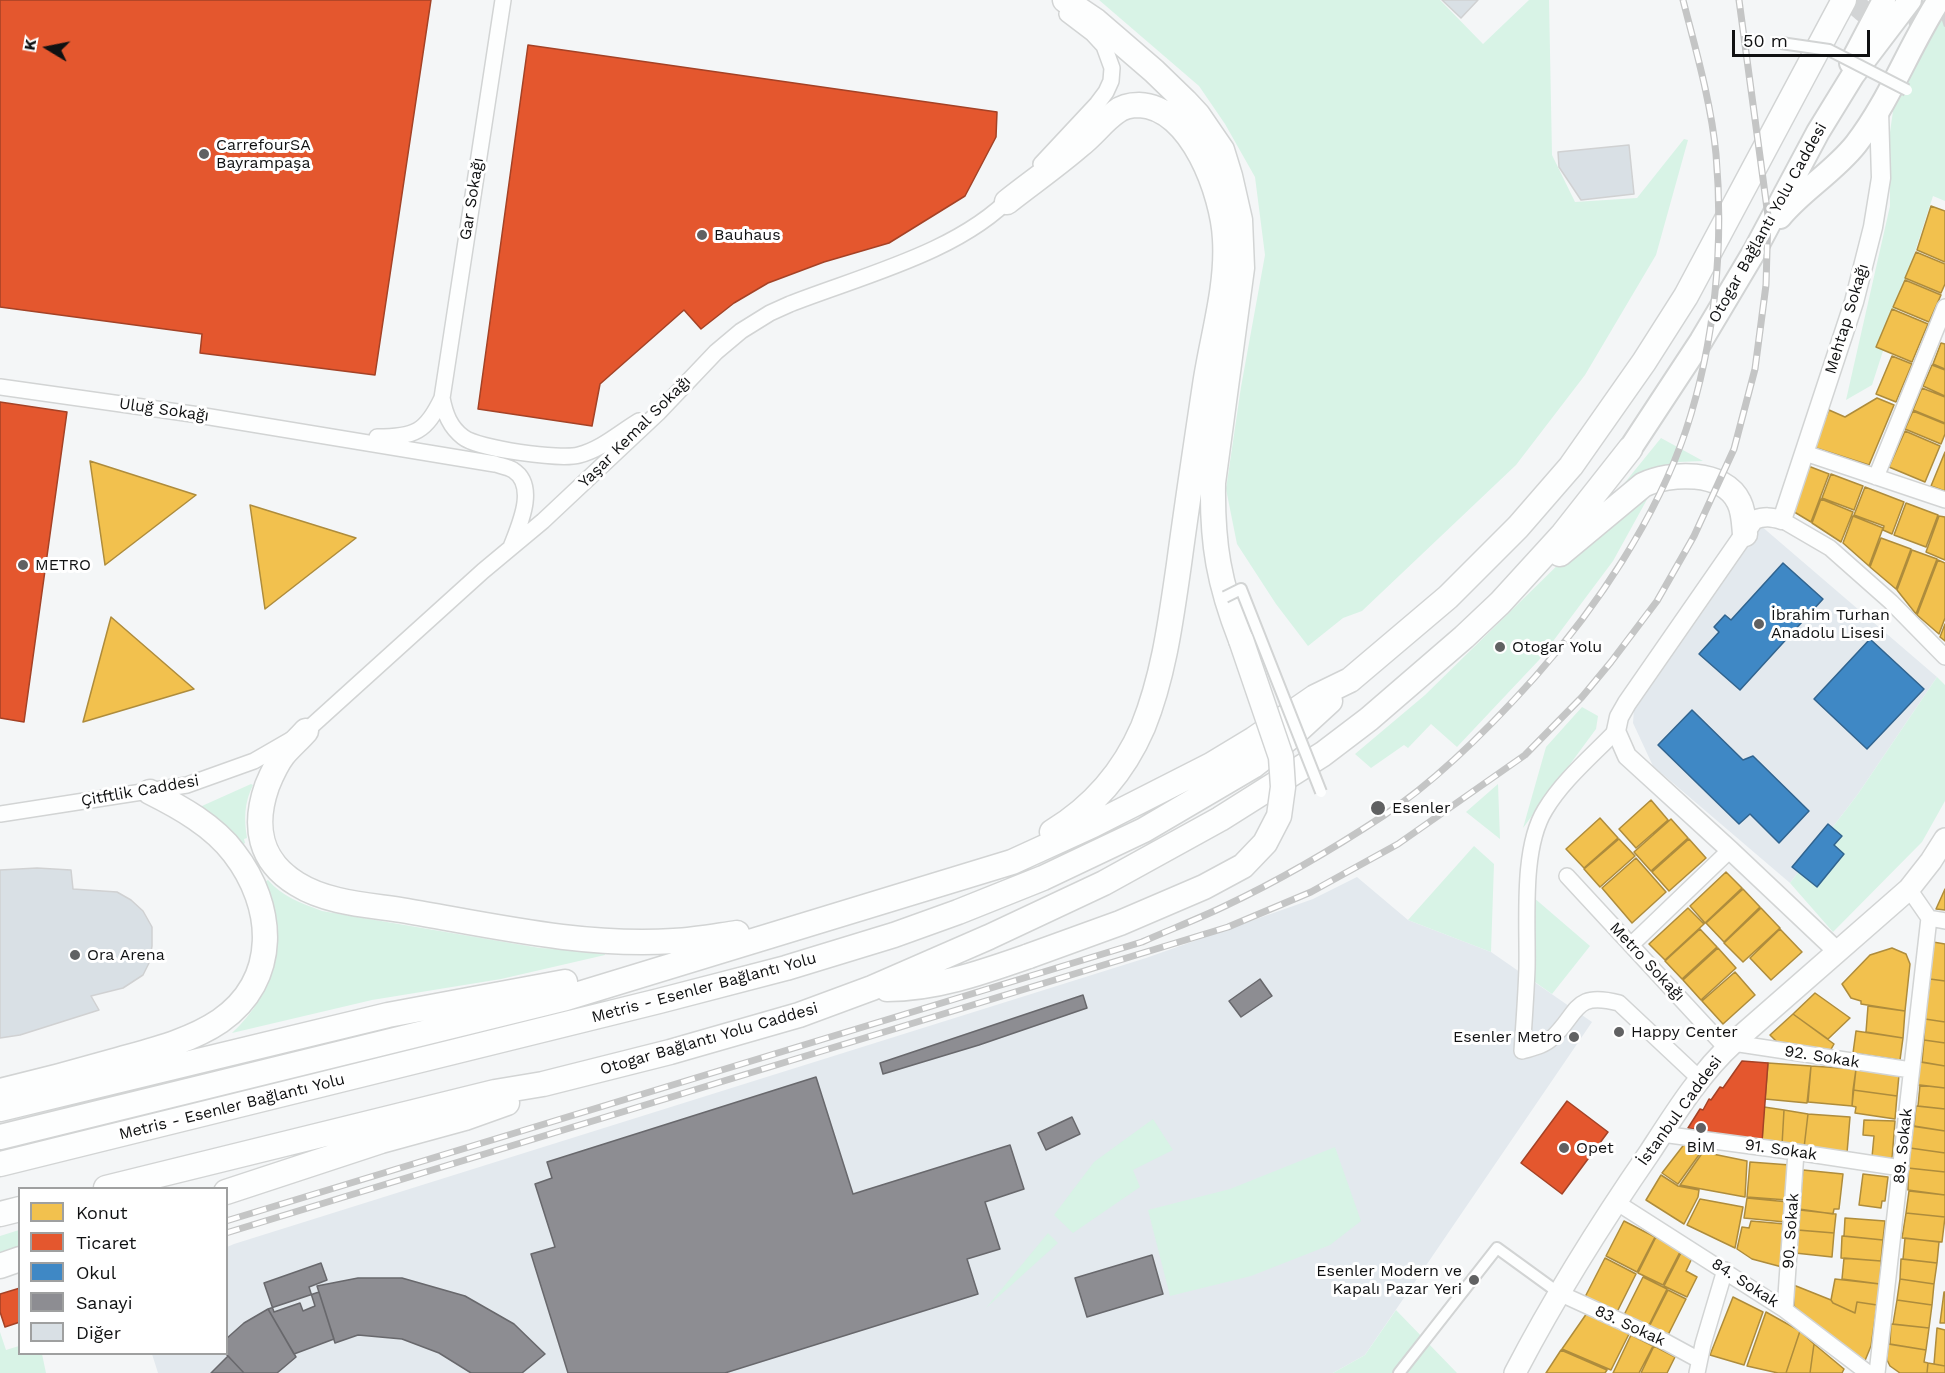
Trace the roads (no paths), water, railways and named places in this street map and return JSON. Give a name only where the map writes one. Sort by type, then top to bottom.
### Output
[{"type":"highway","points":[[872,988],[912,989],[941,983],[992,969],[1120,923],[1204,887],[1243,866],[1265,843],[1279,816],[1283,787],[1281,757],[1225,597],[1215,546],[1213,483],[1225,239],[1218,202],[1214,158],[1207,130],[1198,115],[1169,84],[1096,21],[1065,0]]},
{"type":"highway","points":[[0,1137],[566,998],[1012,862],[1094,825],[1211,765],[1315,698],[1350,680],[1448,597],[1518,527],[1571,466],[1644,363],[1686,296],[1844,0]]},
{"type":"highway","points":[[1006,202],[1080,145],[1117,111],[1129,106],[1157,108],[1174,119],[1196,147],[1214,158]]},
{"type":"highway","points":[[980,871],[1047,835],[1092,801],[1124,764],[1142,728],[1155,691],[1166,648],[1218,365]]},
{"type":"highway","points":[[1521,581],[1563,534],[1630,449]]},
{"type":"highway","points":[[1521,581],[1565,550],[1643,485],[1656,478],[1690,476],[1706,478],[1726,486],[1739,501],[1744,518],[1745,534]]},
{"type":"highway","name":"Otogar Bağlantı Yolu Caddesi","points":[[543,1084],[799,1016],[872,988],[989,937],[1104,883],[1220,819],[1323,754],[1464,638],[1521,581]]},
{"type":"highway","name":"Metris - Esenler Bağlantı Yolu","points":[[0,1164],[659,1001],[786,968],[894,935],[1043,878],[1144,830],[1253,766],[1324,708],[1350,680]]},
{"type":"highway","points":[[306,731],[283,755],[270,779],[261,804],[259,826],[264,850],[279,869],[297,884],[316,893],[332,898],[472,922],[600,939],[674,941],[808,925]]},
{"type":"highway","points":[[0,1091],[165,1046],[219,1022],[234,1010],[250,992],[259,974],[266,932],[263,909],[257,891],[234,852],[219,837],[173,804],[150,792]]},
{"type":"highway","points":[[0,1109],[388,1015],[562,983],[640,964],[723,950]]},
{"type":"highway","points":[[110,1187],[464,1100],[543,1084]]},
{"type":"highway","points":[[228,1191],[381,1141],[493,1109],[543,1084]]},
{"type":"highway","points":[[0,1214],[18,1210]]},
{"type":"highway","points":[[0,1266],[18,1260]]},
{"type":"main road","points":[[1818,132],[1864,34],[1884,0]]},
{"type":"main road","name":"Otogar Bağlantı Yolu Caddesi","points":[[1630,449],[1701,341],[1754,252],[1818,132],[1853,75],[1910,0]]},
{"type":"main road","points":[[1754,252],[1797,199],[1855,146],[1879,111],[1905,58],[1939,0]]},
{"type":"main road","name":"İstanbul Caddesi","points":[[1515,1373],[1559,1293],[1679,1107],[1730,1046],[1909,889],[1945,839]]},
{"type":"main road","points":[[1500,1373],[1559,1293]]},
{"type":"street","name":"Gar Sokağı","points":[[442,398],[503,0]]},
{"type":"street","name":"Yaşar Kemal Sokağı","points":[[306,731],[511,546],[543,520],[658,413],[716,352],[741,331],[770,313],[943,245],[980,223],[1006,202],[1097,104],[1111,81],[1112,68],[1104,46],[1092,33],[1064,13],[1053,0]]},
{"type":"street","points":[[1781,43],[1829,50],[1907,90]]},
{"type":"street","name":"Mehtap Sokağı","points":[[1782,520],[1854,302],[1874,227],[1881,178],[1879,111]]},
{"type":"street","points":[[1876,477],[1945,308]]},
{"type":"street","name":"Uluğ Sokağı","points":[[0,387],[192,414],[328,437]]},
{"type":"street","points":[[442,398],[445,413],[453,428],[465,439],[539,455],[565,458],[595,449],[638,421],[658,413]]},
{"type":"street","points":[[328,437],[382,437],[410,434],[421,430],[433,418],[442,398]]},
{"type":"street","points":[[328,437],[495,464],[513,470],[522,478],[526,489],[521,520],[511,546]]},
{"type":"street","points":[[1805,453],[1945,500]]},
{"type":"street","points":[[1701,1080],[1619,1003],[1606,999],[1592,999],[1580,1004],[1551,1040],[1536,1048],[1522,1051],[1532,839],[1544,810],[1616,731],[1619,717],[1627,703],[1754,520],[1771,517],[1782,520],[1839,555],[1891,602],[1945,657]]},
{"type":"street","points":[[1225,597],[1241,589],[1321,792]]},
{"type":"street","name":"Çitftlik Caddesi","points":[[0,814],[187,785],[254,761],[306,731]]},
{"type":"street","points":[[1616,731],[1627,756],[1838,952]]},
{"type":"street","points":[[1632,944],[1730,850]]},
{"type":"street","name":"Metro Sokağı","points":[[1567,876],[1730,1046]]},
{"type":"street","points":[[1909,889],[1929,918],[1945,921]]},
{"type":"street","name":"89. Sokak","points":[[1877,1373],[1929,918]]},
{"type":"street","name":"92. Sokak","points":[[1730,1046],[1911,1070]]},
{"type":"street","name":"91. Sokak","points":[[1662,1134],[1901,1168]]},
{"type":"street","name":"90. Sokak","points":[[1785,1310],[1796,1152]]},
{"type":"street","name":"84. Sokak","points":[[1616,1202],[1785,1310],[1868,1373]]},
{"type":"street","points":[[1399,1373],[1497,1248],[1559,1293]]},
{"type":"street","points":[[1698,1367],[1725,1270]]},
{"type":"street","name":"83. Sokak","points":[[1559,1293],[1664,1341],[1698,1367]]},
{"type":"tunnel","points":[[1851,0],[1874,19],[1895,26],[1945,15]]},
{"type":"railway","points":[[228,1220],[1142,942],[1215,911],[1286,875],[1364,828],[1424,786],[1501,714],[1581,621],[1641,529],[1658,496],[1686,430],[1696,397],[1710,328],[1715,294],[1719,224],[1716,154],[1711,115],[1683,0]]},
{"type":"railway","points":[[228,1232],[1228,927],[1311,892],[1398,844],[1525,755],[1582,697],[1657,601],[1694,536],[1734,449],[1755,369],[1766,285],[1768,216],[1739,0]]},
{"type":"place","name":"CarrefourSA Bayrampaşa","points":[[204,154]]},
{"type":"place","name":"Bauhaus","points":[[702,235]]},
{"type":"place","name":"METRO","points":[[23,565]]},
{"type":"place","name":"İbrahim Turhan Anadolu Lisesi","points":[[1759,624]]},
{"type":"place","name":"Otogar Yolu","points":[[1500,647]]},
{"type":"place","name":"Esenler","points":[[1378,808]]},
{"type":"place","name":"Ora Arena","points":[[75,955]]},
{"type":"place","name":"Happy Center","points":[[1619,1032]]},
{"type":"place","name":"Esenler Metro","points":[[1574,1037]]},
{"type":"place","name":"BİM","points":[[1701,1128]]},
{"type":"place","name":"Opet","points":[[1564,1148]]},
{"type":"place","name":"Esenler Modern ve Kapalı Pazar Yeri","points":[[1474,1280]]}]
